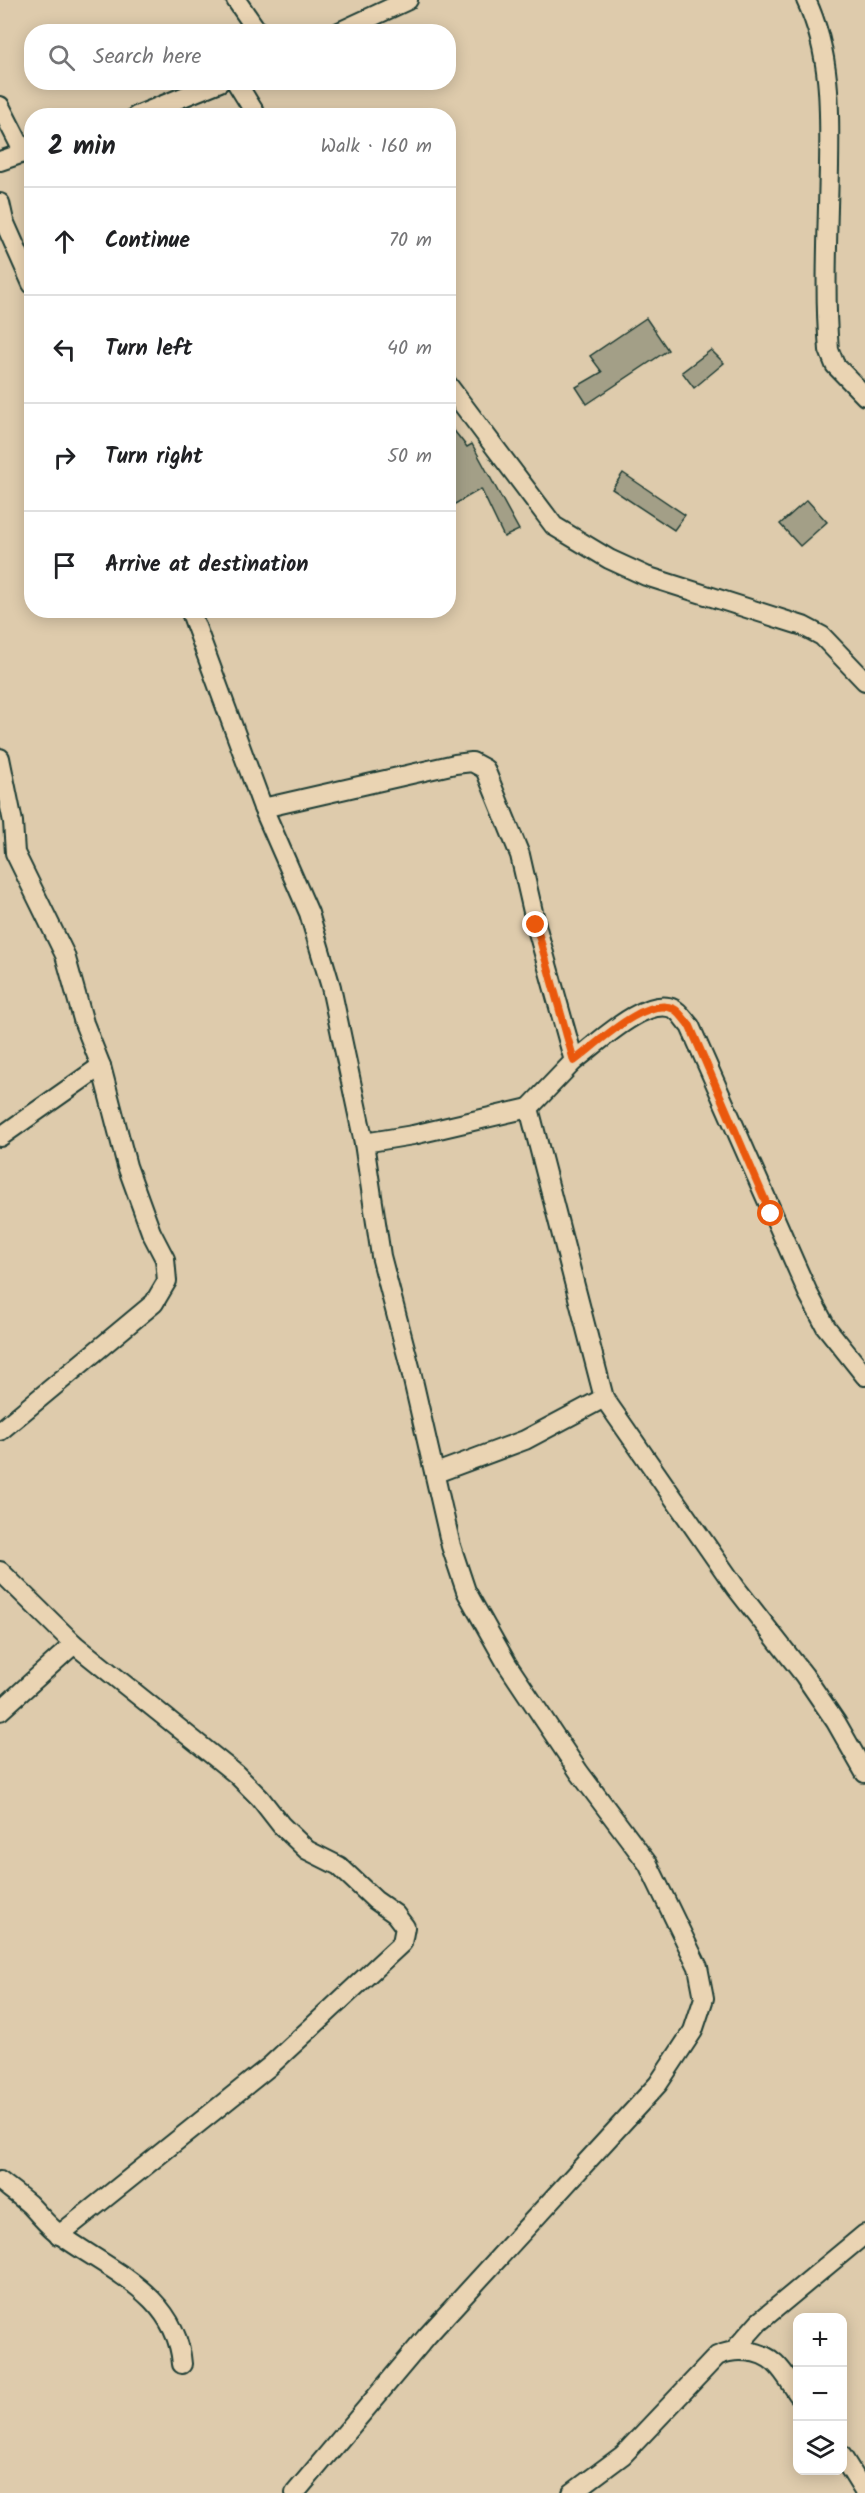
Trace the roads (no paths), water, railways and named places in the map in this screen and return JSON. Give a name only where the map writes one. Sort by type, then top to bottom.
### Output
[{"type":"street","points":[[236,0],[252,24]]},
{"type":"street","points":[[356,24],[408,0]]},
{"type":"street","points":[[806,0],[818,26],[827,64],[830,122],[827,325],[829,350],[835,365],[865,396]]},
{"type":"street","points":[[156,108],[200,90]]},
{"type":"street","points":[[241,90],[252,108]]},
{"type":"street","points":[[0,106],[24,145]]},
{"type":"street","points":[[0,161],[24,153]]},
{"type":"street","points":[[0,203],[4,221],[24,266]]},
{"type":"street","points":[[456,396],[554,526],[609,559],[646,576],[813,631],[822,636],[865,681]]},
{"type":"street","points":[[193,618],[263,808],[309,914],[331,987],[364,1143],[381,1256],[436,1473],[451,1546],[466,1591],[514,1674],[579,1772],[648,1864],[698,1967],[704,1998],[693,2031],[658,2084],[428,2335],[295,2493]]},
{"type":"street","points":[[0,758],[13,822],[7,858],[65,955],[84,1023],[101,1066],[127,1166],[151,1232],[165,1258],[167,1281],[154,1303],[0,1431]]},
{"type":"street","points":[[263,808],[455,764],[472,762],[486,769],[520,855],[536,925],[574,1061]]},
{"type":"street","points":[[364,1143],[413,1135],[529,1108],[574,1061],[642,1010],[661,1005],[675,1010],[690,1026],[808,1293],[826,1327],[865,1376]]},
{"type":"street","points":[[0,1137],[101,1066]]},
{"type":"street","points":[[529,1108],[604,1398],[736,1588],[804,1675],[836,1722],[865,1773]]},
{"type":"street","points":[[436,1473],[525,1440],[604,1398]]},
{"type":"street","points":[[0,1571],[74,1644],[236,1774],[260,1798],[280,1825],[307,1850],[339,1866],[375,1900],[395,1914],[405,1927],[402,1943],[270,2066],[59,2235]]},
{"type":"street","points":[[0,1711],[74,1644]]},
{"type":"street","points":[[0,2181],[59,2235],[127,2277],[155,2304],[174,2326],[181,2344],[182,2364]]},
{"type":"street","points":[[572,2493],[623,2455],[717,2356],[735,2349],[759,2322],[865,2234]]},
{"type":"street","points":[[735,2349],[774,2362],[793,2387]]},
{"type":"street","points":[[847,2463],[865,2493]]}]
